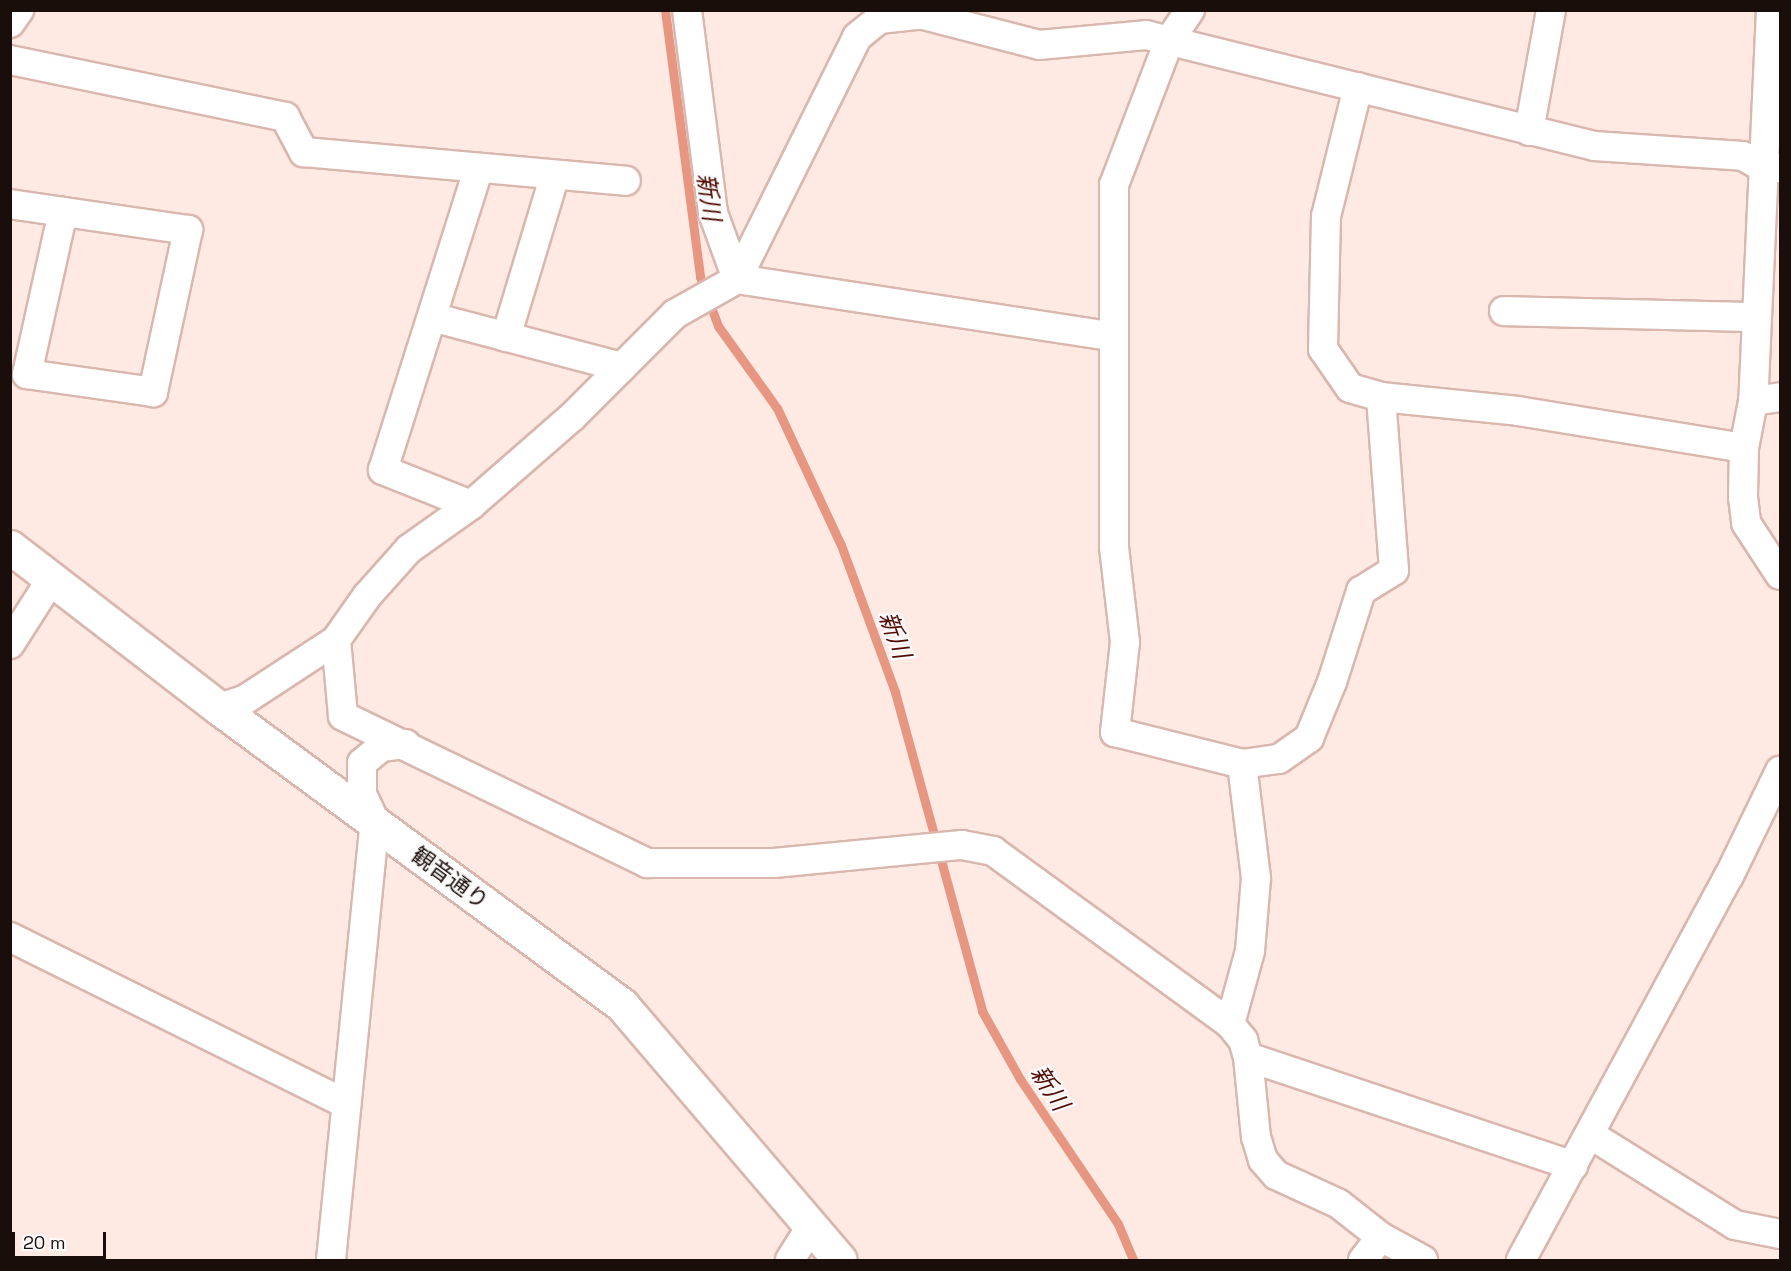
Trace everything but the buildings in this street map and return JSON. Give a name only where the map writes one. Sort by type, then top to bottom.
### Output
[{"type":"street","points":[[10,23],[19,10]]},
{"type":"street","points":[[687,10],[714,213],[737,279]]},
{"type":"street","points":[[1190,10],[1169,41],[1114,185],[1114,547],[1125,642],[1115,732],[1242,764],[1279,759],[1309,738],[1332,682],[1361,591],[1394,570],[1381,397]]},
{"type":"street","points":[[1529,131],[1551,10]]},
{"type":"street","points":[[1771,10],[1772,168],[1756,317],[1767,399],[1744,448],[1746,523],[1779,569]]},
{"type":"street","points":[[219,708],[246,699],[336,640],[367,596],[409,549],[471,505],[675,314],[737,279],[857,38],[879,19],[913,12],[1038,45],[1146,35],[1594,146],[1743,156],[1772,168]]},
{"type":"street","points":[[10,60],[285,117],[304,153],[626,181]]},
{"type":"street","points":[[1358,87],[1326,216],[1323,349],[1350,388],[1381,397],[1518,411],[1744,448]]},
{"type":"street","points":[[471,505],[383,470],[479,168]]},
{"type":"street","points":[[506,337],[555,175]]},
{"type":"street","points":[[10,204],[188,230],[153,392],[27,374],[63,212]]},
{"type":"street","points":[[737,279],[1114,337]]},
{"type":"street","points":[[1504,311],[1756,317]]},
{"type":"street","points":[[432,317],[621,367]]},
{"type":"street","name":"観音通り","points":[[10,547],[219,708],[622,1005],[840,1260]]},
{"type":"street","points":[[10,644],[52,578]]},
{"type":"street","points":[[336,640],[343,716],[406,744],[647,863],[774,863],[962,845],[993,851],[1230,1024],[1243,1040],[1248,1057],[1256,1137],[1263,1160],[1276,1175],[1339,1204],[1381,1237],[1423,1260]]},
{"type":"street","points":[[331,1260],[375,822],[362,794],[362,763],[381,747],[406,744]]},
{"type":"street","points":[[1230,1024],[1250,951],[1256,878],[1242,764]]},
{"type":"street","points":[[1521,1260],[1591,1135],[1729,876],[1780,771]]},
{"type":"street","points":[[10,937],[346,1104]]},
{"type":"street","points":[[1248,1057],[1573,1166]]},
{"type":"street","points":[[1591,1135],[1735,1225],[1780,1234]]},
{"type":"street","points":[[790,1260],[811,1226]]},
{"type":"street","points":[[1363,1260],[1381,1237]]},
{"type":"waterway","name":"新川","points":[[665,10],[700,277],[718,326],[777,408],[841,545],[895,692],[982,1011],[1020,1079],[1118,1224],[1133,1260]]}]
